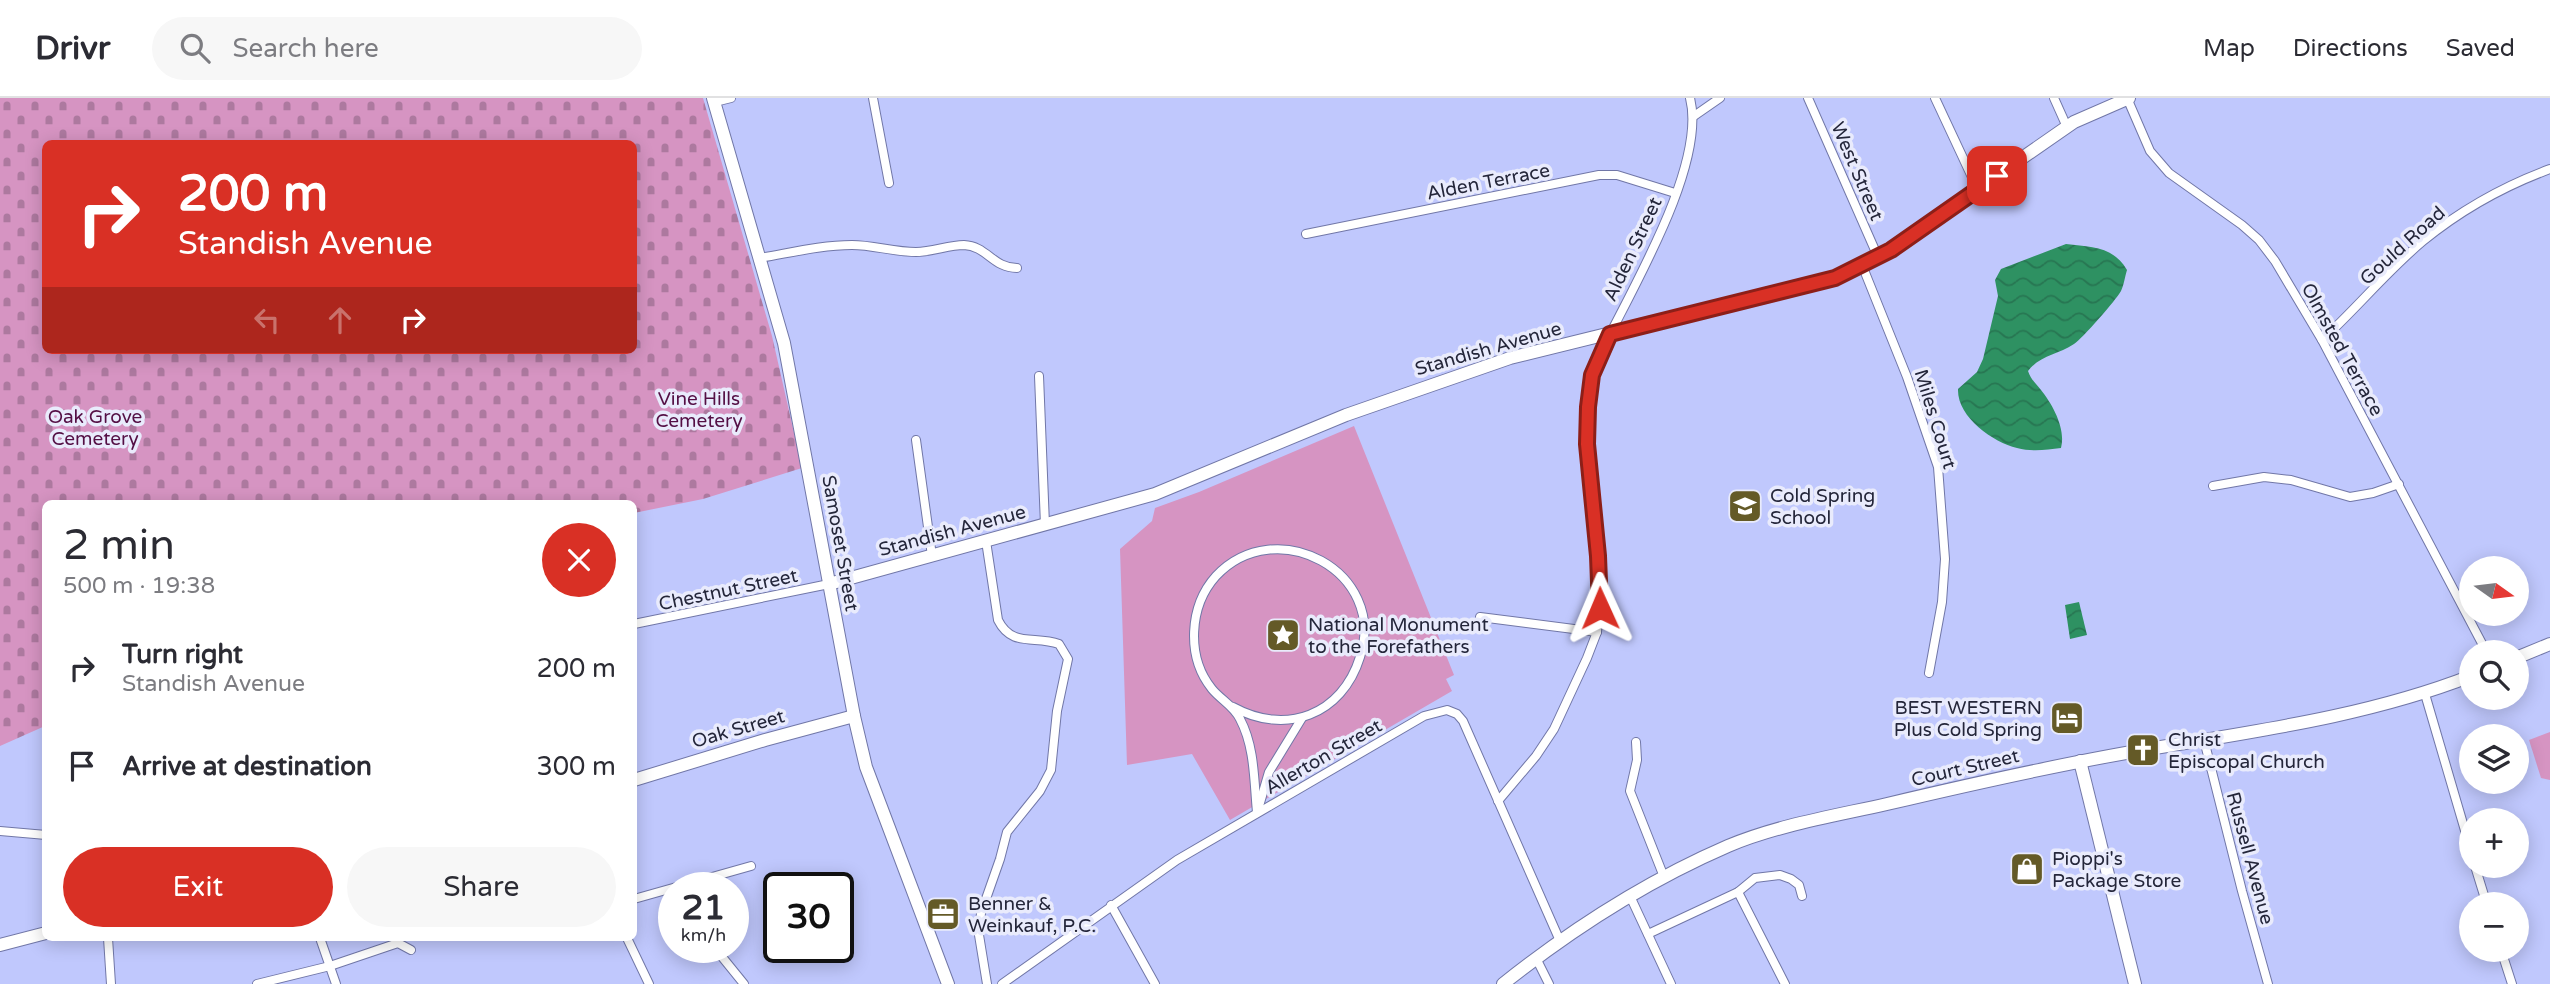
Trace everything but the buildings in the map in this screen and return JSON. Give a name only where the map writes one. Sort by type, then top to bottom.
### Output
[{"type":"main road","name":"Standish Avenue","points":[[829,584],[1155,494],[1346,415],[1510,358],[1835,278],[1878,257],[2067,127],[2128,98]]},
{"type":"main road","name":"Samoset Street","points":[[714,99],[784,343],[866,767],[948,984]]},
{"type":"main road","points":[[2529,653],[2550,644]]},
{"type":"main road","name":"Court Street","points":[[1503,984],[1560,941],[1630,897],[1664,877],[1731,845],[1792,826],[2080,761],[2289,726],[2425,694],[2459,681]]},
{"type":"main road","name":"Oak Street","points":[[637,779],[854,716]]},
{"type":"main road","points":[[2080,761],[2135,984]]},
{"type":"main road","points":[[0,945],[42,934]]},
{"type":"street","points":[[714,99],[731,98]]},
{"type":"street","points":[[873,98],[889,183]]},
{"type":"street","name":"Alden Street","points":[[1497,801],[1536,756],[1554,729],[1597,632],[1601,584],[1588,456],[1588,407],[1592,375],[1664,226],[1688,156],[1694,116],[1690,98]]},
{"type":"street","points":[[1694,116],[1720,98]]},
{"type":"street","name":"West Street","points":[[1808,98],[1878,257]]},
{"type":"street","points":[[1936,98],[1978,190]]},
{"type":"street","points":[[2054,98],[2067,127]]},
{"type":"street","name":"Olmsted Terrace","points":[[2128,98],[2150,151],[2169,173],[2259,240],[2296,295],[2480,640]]},
{"type":"street","name":"Gould Road","points":[[2322,340],[2404,259],[2455,217],[2523,179],[2550,169]]},
{"type":"street","name":"Alden Terrace","points":[[1306,234],[1600,175],[1617,175],[1675,193]]},
{"type":"street","points":[[761,258],[845,245],[916,252],[965,245],[975,247],[1007,268],[1017,268]]},
{"type":"street","name":"Miles Court","points":[[1862,265],[1907,377],[1938,467],[1945,559],[1942,602],[1929,673]]},
{"type":"street","points":[[1039,376],[1045,525]]},
{"type":"street","points":[[916,440],[932,556]]},
{"type":"street","points":[[2213,486],[2264,477],[2300,482],[2350,497],[2399,484]]},
{"type":"street","points":[[986,541],[999,620],[1003,629],[1018,638],[1059,644],[1068,659],[1057,711],[1051,769],[1040,791],[1007,832],[984,900],[979,935],[987,984]]},
{"type":"street","points":[[1282,548],[1320,559],[1343,577],[1359,604],[1365,628],[1362,654],[1349,680],[1329,702],[1303,717],[1282,722],[1248,716],[1233,707],[1210,687],[1195,655],[1194,636],[1200,603],[1207,587],[1232,563],[1265,550],[1282,548]]},
{"type":"street","name":"Chestnut Street","points":[[637,623],[829,584]]},
{"type":"street","points":[[1480,617],[1597,632]]},
{"type":"street","points":[[2425,694],[2459,810]]},
{"type":"street","points":[[1233,707],[1246,732],[1251,751],[1257,812]]},
{"type":"street","name":"Allerton Street","points":[[1002,984],[1177,860],[1424,716],[1447,710],[1457,714],[1463,721],[1560,941]]},
{"type":"street","points":[[1257,812],[1269,772],[1303,717]]},
{"type":"street","name":"Russell Avenue","points":[[2204,740],[2238,879],[2268,984]]},
{"type":"street","points":[[1636,742],[1637,760],[1630,791],[1664,877]]},
{"type":"street","points":[[0,831],[42,835]]},
{"type":"street","points":[[731,872],[751,866]]},
{"type":"street","points":[[1648,934],[1738,892],[1755,878],[1780,875],[1791,878],[1799,886],[1802,896]]},
{"type":"street","points":[[1738,892],[1785,984]]},
{"type":"street","points":[[637,898],[658,893]]},
{"type":"street","points":[[1630,897],[1671,984]]},
{"type":"street","points":[[1111,905],[1154,984]]},
{"type":"street","points":[[108,941],[111,984]]},
{"type":"street","points":[[321,941],[336,984]]},
{"type":"street","points":[[628,941],[649,984]]},
{"type":"street","points":[[257,984],[330,966],[398,943],[411,950]]},
{"type":"street","points":[[1536,958],[1549,984]]},
{"type":"street","points":[[2505,962],[2512,984]]},
{"type":"street","points":[[727,963],[744,984]]},
{"type":"green space","name":"Vine Hills Cemetery","points":[[0,98],[703,98],[772,336],[802,468],[703,499],[637,512],[637,500],[42,500],[42,727],[0,746]]},
{"type":"green space","points":[[1354,426],[1454,675],[1446,679],[1452,691],[1230,820],[1192,754],[1127,765],[1120,549],[1152,521],[1155,508]]},
{"type":"green space","points":[[2550,732],[2550,780],[2541,778],[2529,740]]},
{"type":"water","points":[[2066,244],[2101,249],[2115,256],[2127,270],[2121,291],[2084,335],[2068,348],[2044,358],[2028,371],[2057,418],[2062,433],[2061,448],[2017,448],[1978,427],[1963,409],[1958,389],[1977,372],[1983,359],[1998,296],[1995,280],[2001,269]]},
{"type":"water","points":[[2079,602],[2087,635],[2070,639],[2065,605]]},
{"type":"place","name":"Cold Spring School","points":[[1745,506]]},
{"type":"place","name":"National Monument to the Forefathers","points":[[1283,635]]},
{"type":"place","name":"BEST WESTERN Plus Cold Spring","points":[[2067,718]]},
{"type":"place","name":"Christ Episcopal Church","points":[[2143,750]]},
{"type":"place","name":"Pioppi's Package Store","points":[[2027,869]]},
{"type":"place","name":"Benner & Weinkauf, P.C.","points":[[943,914]]},
{"type":"route","points":[[1600,608],[1601,584],[1587,444],[1588,407],[1592,375],[1610,334],[1835,278],[1891,250],[1997,176]]},
{"type":"park label","name":"Oak Grove Cemetery","points":[[95,427]]}]
